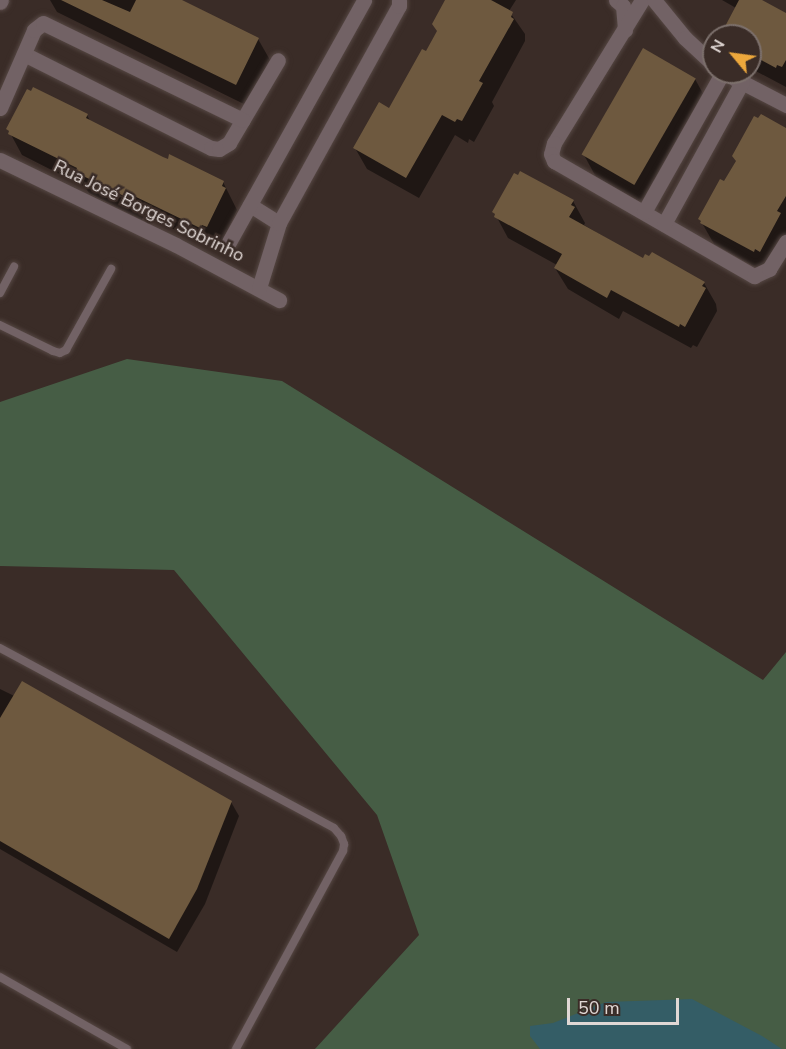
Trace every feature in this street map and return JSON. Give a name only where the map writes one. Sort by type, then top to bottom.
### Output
[{"type":"street","points":[[229,242],[364,0]]},
{"type":"street","points":[[259,288],[279,223],[399,6],[399,0]]},
{"type":"street","points":[[616,0],[623,6],[625,30]]},
{"type":"street","points":[[642,0],[554,143],[551,154],[560,165],[754,276],[769,269],[786,242]]},
{"type":"street","points":[[654,0],[685,38],[702,54]]},
{"type":"street","points":[[0,108],[34,30],[43,23],[243,120]]},
{"type":"street","points":[[24,54],[211,148],[225,147],[278,60]]},
{"type":"street","points":[[644,213],[717,84]]},
{"type":"street","points":[[664,224],[741,84]]},
{"type":"street","points":[[746,84],[786,105]]},
{"type":"street","name":"Rua José Borges Sobrinho","points":[[0,160],[279,300]]},
{"type":"street","points":[[250,205],[279,223]]},
{"type":"lane","points":[[0,293],[14,267]]},
{"type":"lane","points":[[0,325],[53,351],[60,353],[66,350],[111,269]]},
{"type":"lane","points":[[0,648],[334,828],[340,836],[344,844],[343,851],[236,1049]]},
{"type":"lane","points":[[0,977],[127,1049]]},
{"type":"green space","points":[[127,359],[282,381],[763,680],[786,652],[786,1049],[315,1049],[419,935],[377,815],[174,570],[0,566],[0,402]]},
{"type":"water","points":[[692,999],[782,1049],[540,1049],[530,1036],[530,1026],[553,1023],[606,1002]]},
{"type":"building","points":[[61,0],[102,0],[130,12],[136,0],[182,0],[259,38],[236,85]]},
{"type":"building","points":[[445,0],[491,0],[513,12],[511,17],[514,19],[479,81],[483,83],[462,121],[457,119],[455,122],[442,115],[406,178],[353,148],[379,102],[389,108],[422,49],[426,51],[437,31],[432,24]]},
{"type":"building","points":[[739,0],[762,0],[786,13],[786,60],[782,67],[777,65],[776,68],[762,60],[762,24],[726,24]]},
{"type":"building","points":[[643,48],[696,78],[634,185],[582,155]]},
{"type":"building","points":[[33,87],[88,114],[86,118],[163,157],[168,159],[169,154],[224,181],[222,186],[226,188],[207,227],[202,225],[200,228],[132,195],[130,199],[75,172],[77,168],[8,134],[9,131],[6,129],[27,89],[31,91]]},
{"type":"building","points":[[761,114],[786,128],[786,196],[777,211],[781,213],[760,252],[755,249],[754,252],[700,223],[698,219],[720,179],[724,181],[736,161],[732,156],[754,116],[758,118]]},
{"type":"building","points":[[520,171],[574,200],[571,205],[575,207],[569,217],[643,258],[645,254],[649,256],[652,252],[705,282],[702,286],[706,288],[685,327],[680,324],[679,327],[611,290],[607,298],[554,268],[562,254],[494,217],[495,214],[492,212],[514,173],[518,175]]},
{"type":"building","points":[[22,681],[232,801],[197,889],[169,939],[0,841],[0,718]]}]
